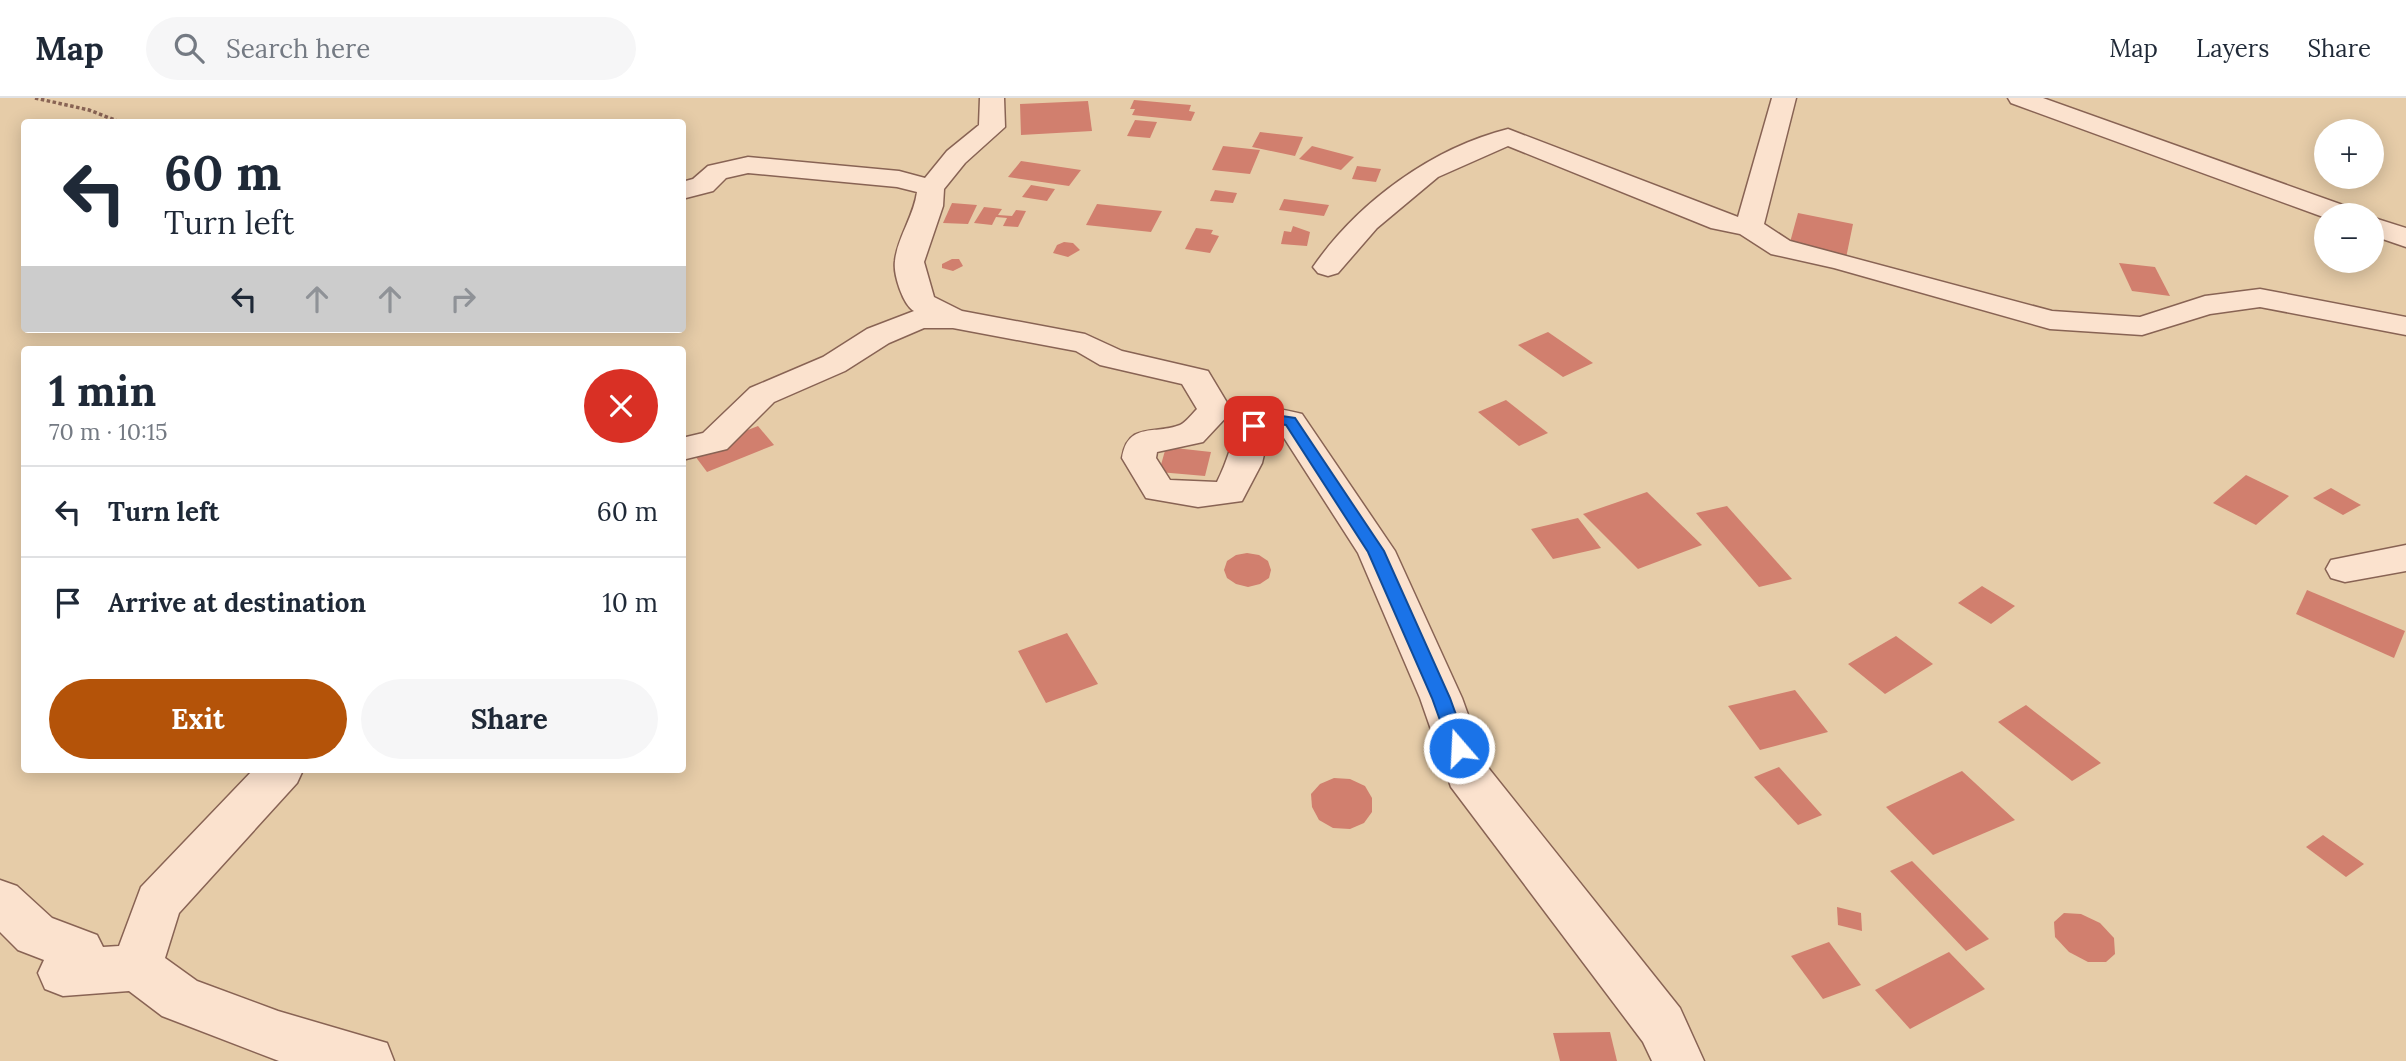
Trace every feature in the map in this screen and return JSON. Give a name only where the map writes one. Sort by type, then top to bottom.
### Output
[{"type":"street","points":[[953,319],[920,302],[909,262],[925,219],[931,188],[956,158],[992,127],[992,98]]},
{"type":"street","points":[[1749,227],[1784,98]]},
{"type":"street","points":[[2020,98],[2314,204]]},
{"type":"street","points":[[1328,267],[1367,222],[1429,171],[1508,137],[1721,222],[1749,227],[1781,248],[1840,261],[2050,320],[2142,326],[2205,305],[2260,298],[2406,326]]},
{"type":"street","points":[[686,190],[703,186],[717,172],[748,165],[899,179],[931,188]]},
{"type":"street","points":[[2384,230],[2406,238]]},
{"type":"street","points":[[686,448],[715,441],[762,396],[834,364],[878,336],[920,318],[953,319],[1085,343],[1111,358],[1196,378],[1215,411],[1191,434],[1155,439],[1141,446],[1139,458],[1159,490],[1198,495],[1229,492],[1244,463],[1254,426],[1261,417],[1290,421],[1376,551],[1441,698],[1467,774],[1662,1025],[1678,1061]]},
{"type":"street","points":[[2345,569],[2406,558]]},
{"type":"street","points":[[137,967],[158,902],[278,773]]},
{"type":"street","points":[[0,901],[35,934],[80,951],[63,973],[137,967],[180,999],[278,1036],[368,1061]]},
{"type":"path","points":[[35,98],[96,110],[114,119]]},
{"type":"shaded area","points":[[0,98],[2406,98],[2406,1061],[0,1061]]},
{"type":"building","points":[[1134,100],[1191,105],[1189,111],[1195,112],[1191,121],[1132,115],[1135,109],[1130,109]]},
{"type":"building","points":[[1088,101],[1092,131],[1021,135],[1020,104]]},
{"type":"building","points":[[1135,120],[1157,122],[1150,138],[1127,136]]},
{"type":"building","points":[[1260,132],[1303,137],[1295,156],[1252,147]]},
{"type":"building","points":[[1223,146],[1260,150],[1250,174],[1212,170]]},
{"type":"building","points":[[1312,146],[1354,157],[1341,170],[1299,159]]},
{"type":"building","points":[[1021,161],[1081,170],[1069,186],[1008,177]]},
{"type":"building","points":[[1357,166],[1381,169],[1376,182],[1352,179]]},
{"type":"building","points":[[1031,185],[1055,189],[1047,201],[1022,197]]},
{"type":"building","points":[[1215,190],[1237,193],[1233,203],[1210,201]]},
{"type":"building","points":[[1284,199],[1329,205],[1324,216],[1279,210]]},
{"type":"building","points":[[952,203],[977,205],[968,224],[943,223]]},
{"type":"building","points":[[1097,204],[1162,211],[1151,232],[1086,225]]},
{"type":"building","points":[[984,207],[1002,209],[998,215],[1012,216],[1016,210],[1026,211],[1018,227],[1003,226],[1007,218],[996,217],[992,225],[974,223]]},
{"type":"building","points":[[1798,213],[1853,224],[1846,258],[1789,246]]},
{"type":"building","points":[[1293,226],[1310,232],[1307,246],[1281,244],[1284,231],[1291,232]]},
{"type":"building","points":[[1196,228],[1213,230],[1211,234],[1219,236],[1210,253],[1185,249]]},
{"type":"building","points":[[1064,242],[1073,243],[1080,250],[1068,257],[1053,253],[1057,245]]},
{"type":"building","points":[[959,259],[963,266],[953,271],[942,268],[942,264]]},
{"type":"building","points":[[2119,263],[2155,267],[2170,296],[2132,291]]},
{"type":"building","points":[[1548,332],[1593,363],[1563,377],[1518,345]]},
{"type":"building","points":[[1506,400],[1548,433],[1519,446],[1478,412]]},
{"type":"building","points":[[758,426],[774,445],[707,472],[692,452]]},
{"type":"building","points":[[1166,447],[1211,452],[1205,476],[1159,472]]},
{"type":"building","points":[[2246,475],[2289,496],[2256,525],[2213,503]]},
{"type":"building","points":[[2331,488],[2361,505],[2343,515],[2313,498]]},
{"type":"building","points":[[1647,492],[1702,545],[1638,569],[1583,514]]},
{"type":"building","points":[[1727,506],[1792,579],[1759,587],[1696,513]]},
{"type":"building","points":[[1578,518],[1601,548],[1553,559],[1531,529]]},
{"type":"building","points":[[1236,555],[1259,555],[1268,561],[1271,570],[1269,578],[1248,587],[1227,578],[1224,570],[1227,561]]},
{"type":"building","points":[[1982,586],[2015,606],[1991,624],[1958,603]]},
{"type":"building","points":[[2307,590],[2405,631],[2394,658],[2296,614]]},
{"type":"building","points":[[1067,633],[1098,684],[1046,703],[1018,651]]},
{"type":"building","points":[[1896,636],[1933,664],[1885,694],[1848,664]]},
{"type":"building","points":[[1795,690],[1828,732],[1760,750],[1728,706]]},
{"type":"building","points":[[2026,705],[2101,763],[2072,781],[1998,722]]},
{"type":"building","points":[[1779,767],[1822,815],[1798,825],[1754,777]]},
{"type":"building","points":[[1962,771],[2015,820],[1933,855],[1886,807]]},
{"type":"building","points":[[1334,778],[1350,779],[1365,786],[1372,798],[1372,812],[1364,823],[1350,829],[1333,828],[1319,820],[1312,807],[1311,794],[1320,784]]},
{"type":"building","points":[[2323,835],[2364,864],[2346,877],[2306,847]]},
{"type":"building","points":[[1912,861],[1989,939],[1966,951],[1890,871]]},
{"type":"building","points":[[1837,907],[1861,913],[1862,931],[1838,925]]},
{"type":"building","points":[[2064,913],[2081,914],[2100,923],[2114,938],[2115,954],[2106,962],[2088,962],[2069,952],[2055,937],[2054,922]]},
{"type":"building","points":[[1829,942],[1861,985],[1823,999],[1791,956]]},
{"type":"building","points":[[1949,952],[1985,989],[1910,1029],[1875,990]]},
{"type":"building","points":[[1610,1032],[1617,1061],[1560,1061],[1553,1033]]},
{"type":"route","points":[[1254,426],[1261,417],[1290,421],[1376,551],[1441,698],[1459,748]]}]
